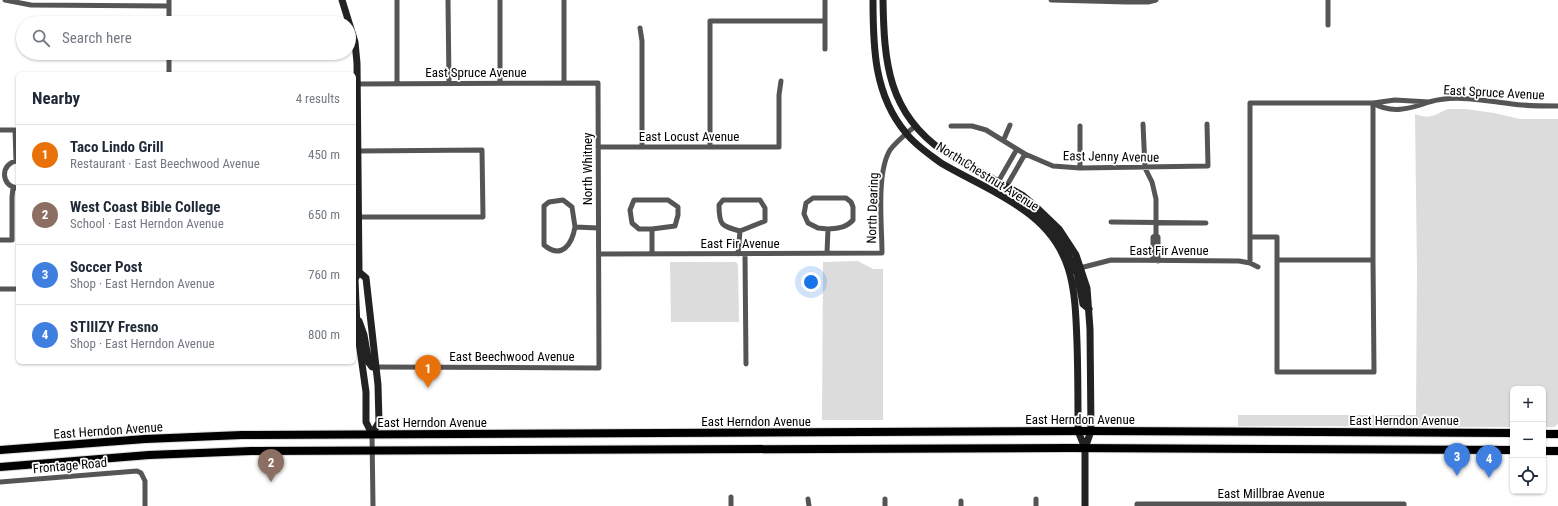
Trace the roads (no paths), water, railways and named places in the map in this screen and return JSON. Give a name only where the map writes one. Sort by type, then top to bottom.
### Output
[{"type":"main road","points":[[342,0],[347,16]]},
{"type":"main road","name":"North Chestnut Avenue","points":[[873,0],[874,55],[879,82],[890,109],[906,134],[928,154],[941,163],[1025,210],[1050,234],[1056,242],[1069,267],[1076,302],[1078,431],[1085,448]]},
{"type":"main road","name":"North Chestnut Avenue","points":[[883,0],[884,33],[888,72],[898,102],[914,127],[943,152],[1022,195],[1034,204],[1059,229],[1073,251],[1080,268],[1086,288],[1089,309],[1091,431],[1085,448],[1085,506]]},
{"type":"main road","points":[[355,60],[356,72]]},
{"type":"main road","points":[[356,84],[359,151],[357,272],[366,278],[376,367],[379,422],[372,434]]},
{"type":"main road","points":[[1010,201],[1039,215],[1059,238],[1073,263],[1080,268]]},
{"type":"main road","points":[[1069,267],[1077,272],[1084,304],[1089,309]]},
{"type":"main road","points":[[356,314],[364,335],[369,363],[372,367],[376,367]]},
{"type":"main road","points":[[356,314],[358,343],[366,392],[366,422],[372,434]]},
{"type":"main road","name":"East Herndon Avenue","points":[[0,450],[200,436],[372,434],[1078,431],[1510,433]]},
{"type":"main road","points":[[1546,434],[1558,434]]},
{"type":"main road","points":[[0,467],[199,452],[373,450],[1085,448],[1510,450]]},
{"type":"main road","points":[[1546,451],[1558,451]]},
{"type":"street","points":[[5,0],[32,5],[169,3],[169,16]]},
{"type":"street","points":[[397,0],[397,84]]},
{"type":"street","points":[[448,0],[448,84]]},
{"type":"street","points":[[500,0],[500,83]]},
{"type":"street","points":[[564,0],[564,83]]},
{"type":"street","points":[[825,0],[825,49]]},
{"type":"street","points":[[1052,0],[1148,2],[1156,0]]},
{"type":"street","points":[[1328,0],[1328,25]]},
{"type":"street","points":[[710,147],[710,21],[824,21]]},
{"type":"street","points":[[640,28],[642,41],[642,147]]},
{"type":"street","points":[[169,60],[169,72]]},
{"type":"street","name":"East Locust Avenue","points":[[598,147],[779,147],[778,96],[781,81]]},
{"type":"street","name":"East Spruce Avenue","points":[[356,84],[598,83]]},
{"type":"street","name":"North Whitney","points":[[598,83],[599,368]]},
{"type":"street","name":"East Spruce Avenue","points":[[1374,103],[1383,109],[1412,109],[1443,98],[1460,98],[1530,106],[1558,106]]},
{"type":"street","name":"East Spruce Avenue","points":[[1374,103],[1395,100],[1429,102]]},
{"type":"street","points":[[1250,237],[1277,237],[1278,372],[1374,372],[1374,103],[1250,102],[1250,237],[1250,263]]},
{"type":"street","points":[[1143,124],[1145,168],[1152,182],[1156,199],[1156,235],[1154,237],[1155,260]]},
{"type":"street","name":"East Jenny Avenue","points":[[951,126],[972,126],[986,130],[1004,139],[1025,154],[1053,166],[1080,168],[1145,168],[1208,166],[1207,124]]},
{"type":"street","points":[[1004,139],[1010,125]]},
{"type":"street","points":[[1080,126],[1080,168]]},
{"type":"street","name":"North Dearing","points":[[882,253],[881,194],[883,171],[891,150],[914,127]]},
{"type":"street","points":[[0,130],[15,130],[16,146]]},
{"type":"street","points":[[998,182],[1017,149]]},
{"type":"street","points":[[359,151],[482,150],[483,217],[359,217]]},
{"type":"street","points":[[1006,187],[1025,154]]},
{"type":"street","points":[[0,240],[15,240],[12,197],[16,188],[6,183],[2,175],[9,164],[16,161]]},
{"type":"street","points":[[813,198],[846,198],[853,208],[853,220],[849,225],[841,228],[828,229],[818,228],[808,223],[804,214],[806,203],[813,198]]},
{"type":"street","points":[[563,200],[572,208],[575,227],[573,238],[568,247],[559,251],[550,250],[544,245],[544,206],[549,202],[563,200]]},
{"type":"street","points":[[634,200],[668,200],[678,207],[678,215],[675,226],[652,229],[639,229],[632,224],[630,210],[634,200]]},
{"type":"street","points":[[723,200],[760,200],[765,208],[765,221],[740,231],[725,226],[719,219],[719,205],[723,200]]},
{"type":"street","points":[[1111,222],[1206,223]]},
{"type":"street","points":[[575,227],[598,228]]},
{"type":"street","points":[[652,229],[652,254]]},
{"type":"street","points":[[827,253],[828,229]]},
{"type":"street","points":[[738,254],[740,231]]},
{"type":"street","name":"East Fir Avenue","points":[[599,254],[882,253]]},
{"type":"street","points":[[745,254],[746,364]]},
{"type":"street","name":"East Fir Avenue","points":[[1080,268],[1111,260],[1239,261],[1250,263],[1258,267]]},
{"type":"street","points":[[1277,260],[1373,260]]},
{"type":"street","points":[[0,289],[16,289]]},
{"type":"street","name":"East Beechwood Avenue","points":[[376,367],[599,368]]},
{"type":"street","points":[[372,434],[373,506]]},
{"type":"street","name":"Frontage Road","points":[[0,482],[132,471],[141,473],[145,482],[145,506]]},
{"type":"street","points":[[731,497],[731,506]]},
{"type":"street","points":[[808,498],[809,506]]},
{"type":"street","points":[[885,499],[885,506]]},
{"type":"street","points":[[1036,499],[1036,506]]},
{"type":"street","name":"East Millbrae Avenue","points":[[1137,505],[1404,505]]},
{"type":"place","name":"Taco Lindo Grill","points":[[428,388]]},
{"type":"place","name":"Soccer Post","points":[[1457,476]]},
{"type":"place","name":"STIIIZY Fresno","points":[[1489,478]]},
{"type":"place","name":"West Coast Bible College","points":[[271,482]]}]
